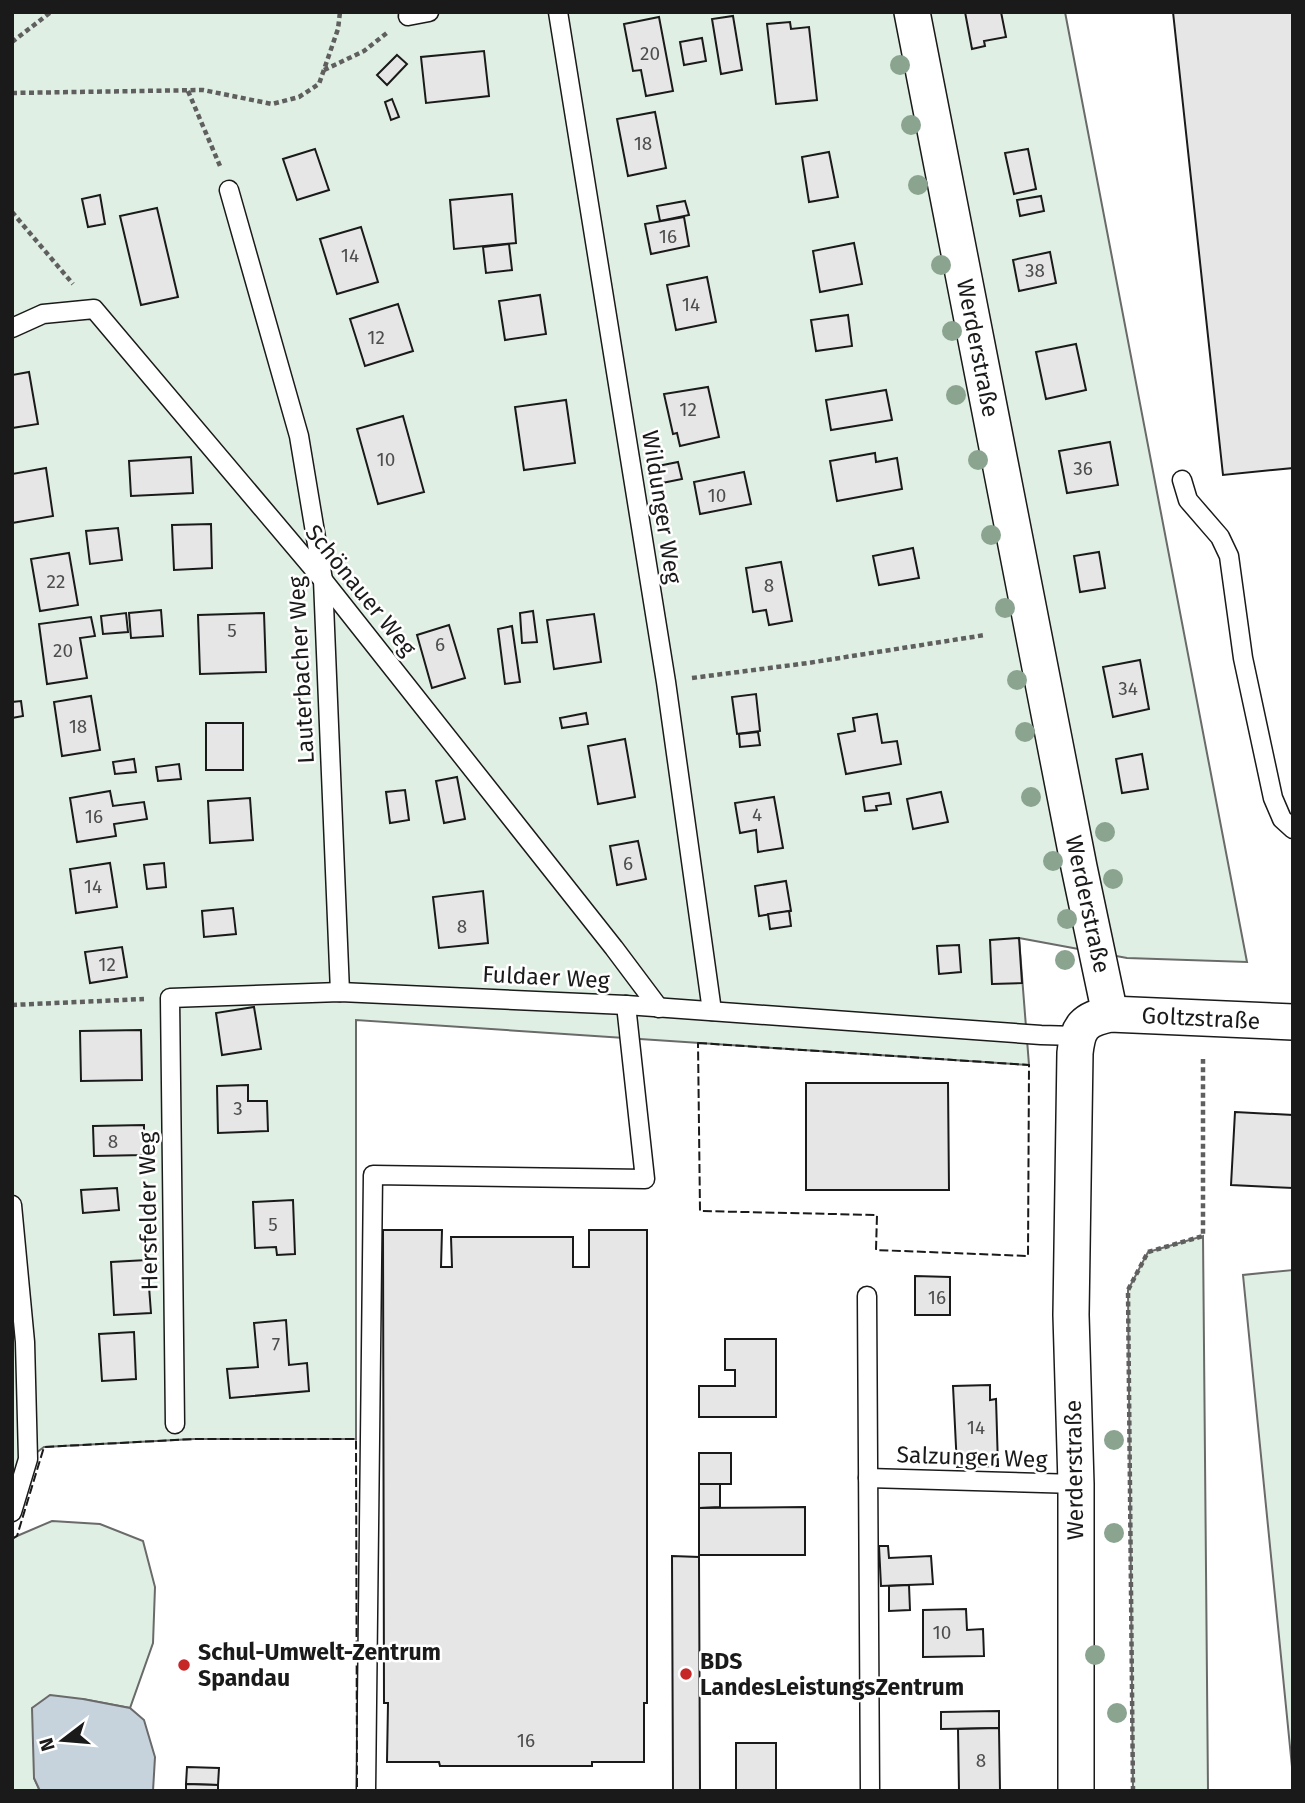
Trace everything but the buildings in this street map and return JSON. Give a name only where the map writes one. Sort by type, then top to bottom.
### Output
[{"type":"street","name":"Werderstraße","points":[[912,12],[1110,1014]]},
{"type":"street","name":"Goltzstraße","points":[[1110,1014],[1293,1022]]},
{"type":"street","points":[[1077,1036],[1090,1018],[1110,1014]]},
{"type":"street","name":"Werderstraße","points":[[1076,1791],[1076,1484],[1071,1315],[1074,1053],[1077,1036]]},
{"type":"lane","points":[[408,16],[429,12]]},
{"type":"lane","name":"Wildunger Weg","points":[[558,12],[666,682],[712,1011]]},
{"type":"lane","name":"Lauterbacher Weg","points":[[229,190],[299,436],[323,580],[340,992]]},
{"type":"lane","points":[[12,328],[43,314],[94,309]]},
{"type":"lane","name":"Schönauer Weg","points":[[94,309],[323,580],[659,1008]]},
{"type":"lane","points":[[1182,480],[1188,500],[1220,537],[1229,556],[1242,658],[1273,798],[1282,819],[1293,829]]},
{"type":"lane","name":"Fuldaer Weg","points":[[170,998],[340,992],[626,1005],[1077,1036]]},
{"type":"lane","name":"Hersfelder Weg","points":[[170,998],[175,1424]]},
{"type":"lane","points":[[366,1791],[373,1175],[645,1179],[626,1005]]},
{"type":"lane","points":[[12,1205],[24,1342],[28,1459],[12,1512]]},
{"type":"lane","name":"Salzunger Weg","points":[[867,1296],[870,1791]]},
{"type":"lane","name":"Salzunger Weg","points":[[868,1478],[1076,1484]]},
{"type":"path","points":[[12,42],[51,12]]},
{"type":"path","points":[[12,93],[204,90],[272,104],[299,97],[320,83],[338,29],[340,12]]},
{"type":"path","points":[[324,70],[364,51],[408,16]]},
{"type":"path","points":[[188,91],[229,190]]},
{"type":"path","points":[[12,212],[94,309]]},
{"type":"path","points":[[666,682],[985,635]]},
{"type":"path","points":[[12,1005],[170,998]]},
{"type":"path","points":[[1133,1791],[1128,1290],[1148,1252],[1203,1237],[1203,1059]]},
{"type":"green space","points":[[12,12],[1065,12],[1247,962],[1127,958],[1019,938],[1029,1065],[356,1020],[356,1439],[194,1439],[44,1447],[28,1459],[12,1512]]},
{"type":"green space","points":[[1203,1236],[1208,1791],[1133,1791],[1128,1290],[1148,1252]]},
{"type":"green space","points":[[1293,1270],[1293,1777],[1243,1275]]},
{"type":"green space","points":[[52,1521],[100,1524],[143,1541],[155,1587],[153,1643],[130,1708],[83,1699],[34,1778],[40,1791],[12,1791],[12,1539]]},
{"type":"shaded area","points":[[50,1695],[130,1708],[144,1720],[155,1757],[153,1791],[40,1791],[34,1778],[32,1708]]},
{"type":"fence","points":[[698,1043],[1029,1065],[1028,1256],[876,1250],[877,1215],[700,1211],[698,1043]]},
{"type":"fence","points":[[12,1539],[17,1536],[44,1447],[194,1439],[356,1439],[357,1791]]},
{"type":"place","name":"Schul-Umwelt-Zentrum Spandau","points":[[184,1665]]},
{"type":"place","name":"BDS LandesLeistungsZentrum","points":[[686,1674]]}]
